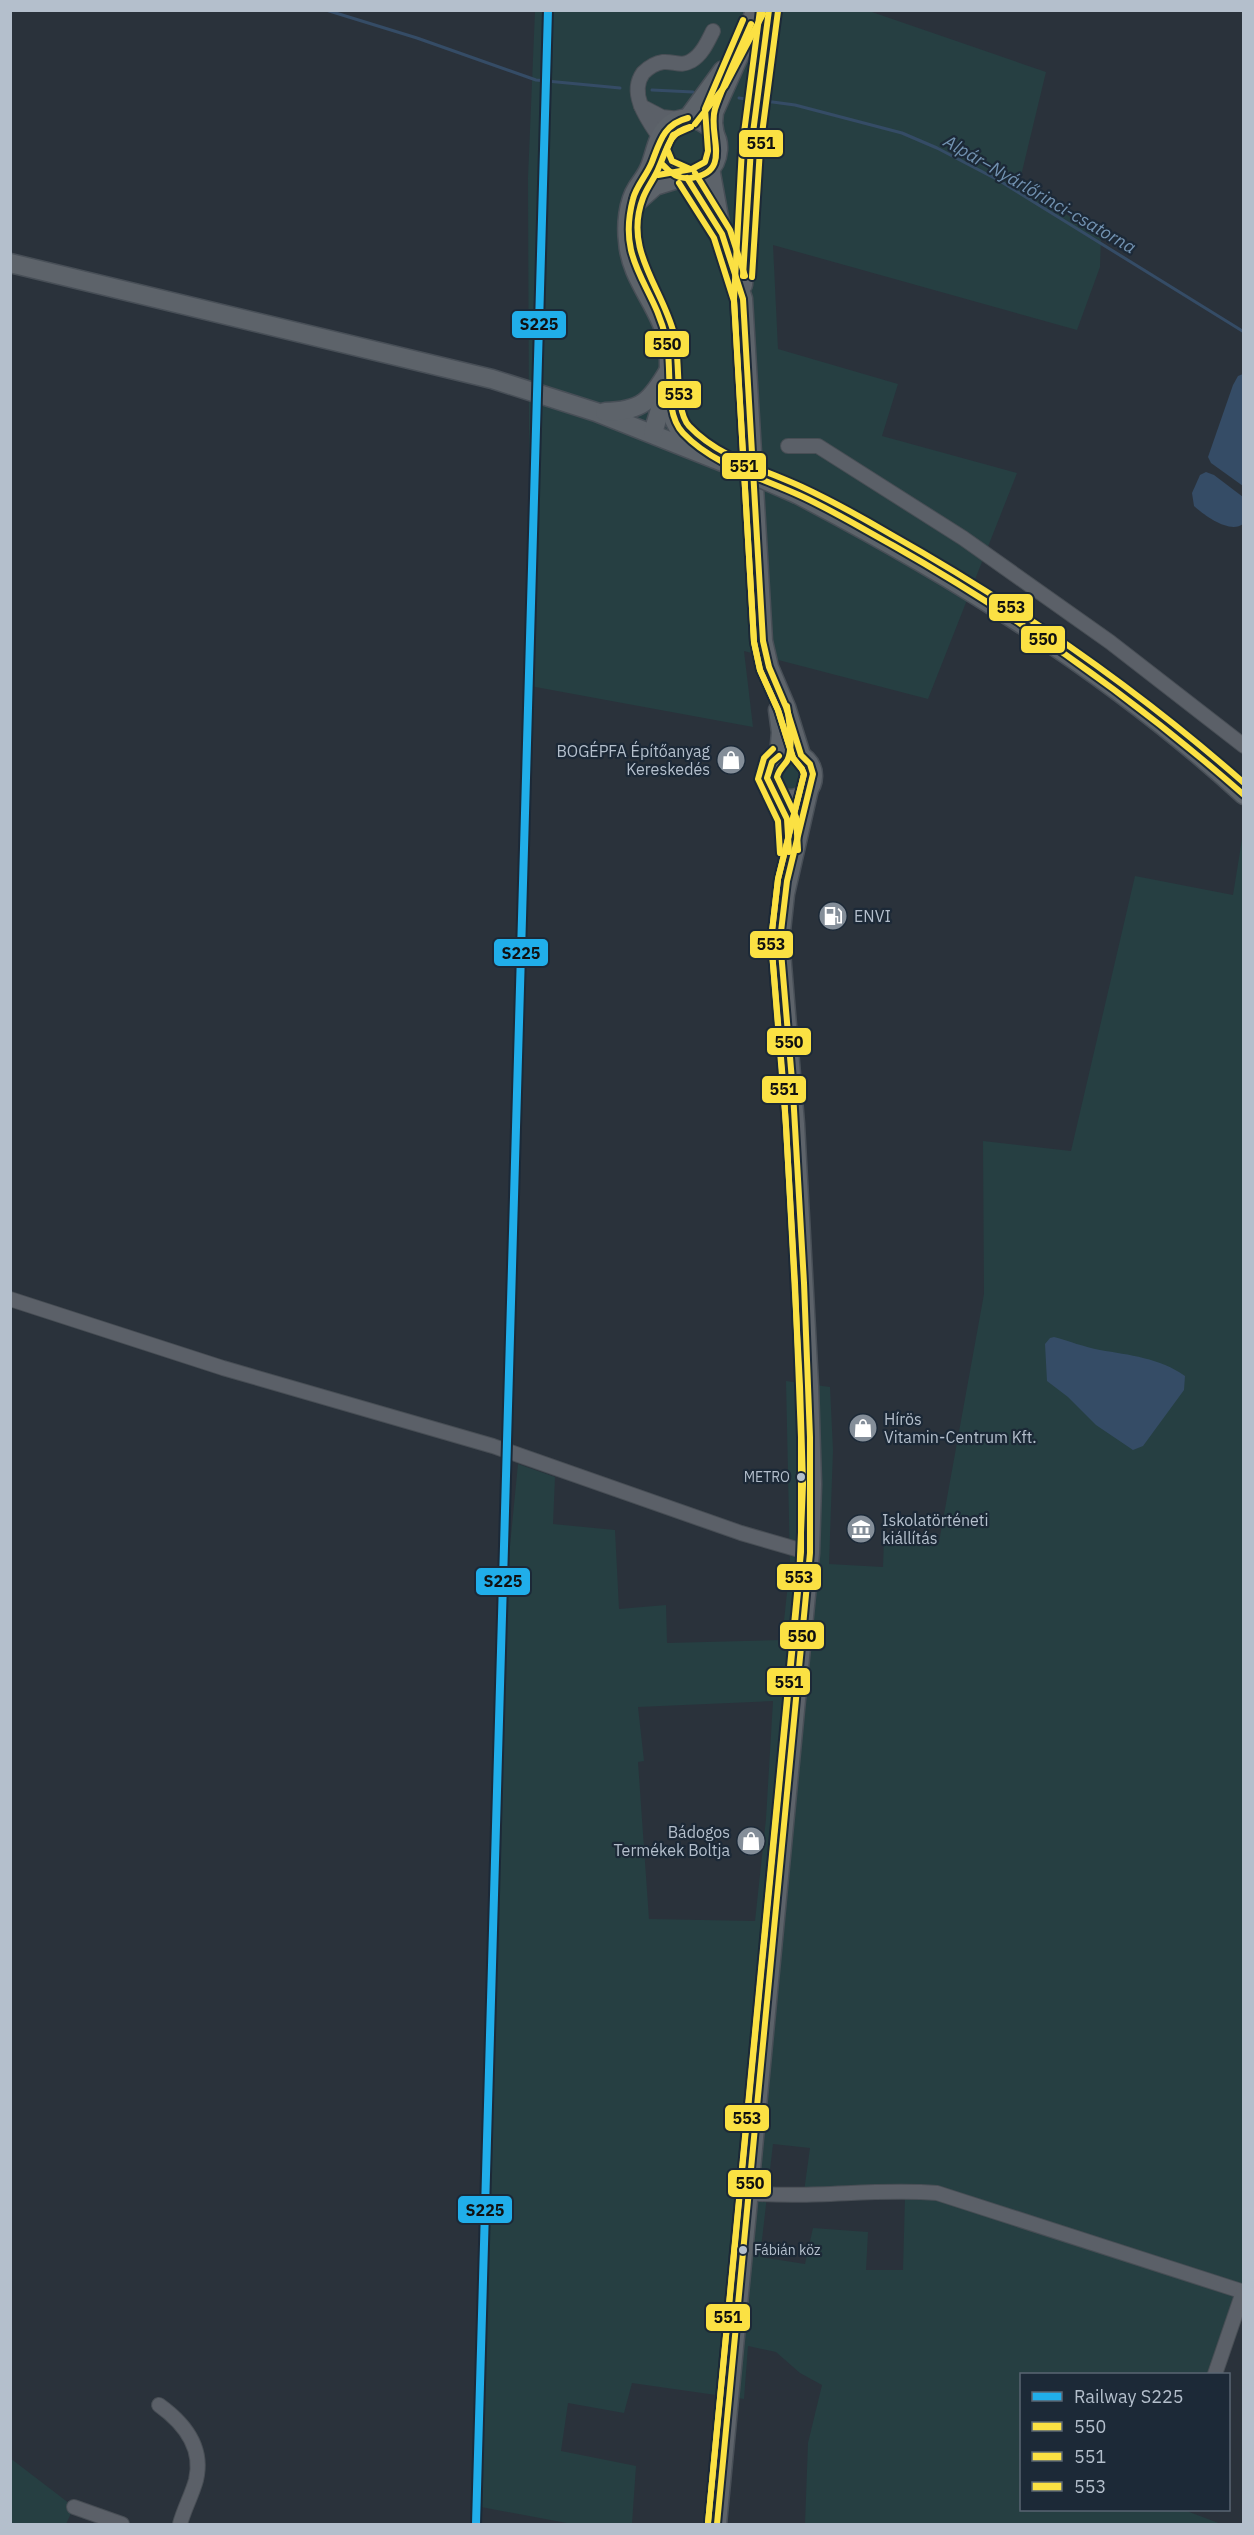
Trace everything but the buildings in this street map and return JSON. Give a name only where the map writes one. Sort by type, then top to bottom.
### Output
[{"type":"main road","points":[[759,12],[759,82],[751,148],[742,299],[763,642],[774,681],[781,732],[778,756]]},
{"type":"main road","points":[[722,461],[681,432],[673,418],[666,336],[631,259],[627,242],[630,210],[636,190],[649,170],[659,141],[668,126],[684,119],[717,81],[759,12]]},
{"type":"main road","points":[[630,210],[640,197],[655,186],[695,177],[710,168],[717,156],[714,112],[759,12]]},
{"type":"main road","points":[[684,119],[704,123],[716,136]]},
{"type":"main road","points":[[659,141],[658,154],[666,169],[684,178],[722,234]]},
{"type":"main road","points":[[710,168],[722,234],[742,299]]},
{"type":"main road","points":[[10,263],[492,379],[589,410],[722,461],[797,494],[954,581],[1019,622],[1149,716],[1244,795]]},
{"type":"main road","points":[[589,410],[627,411],[642,405],[656,393],[670,369]]},
{"type":"main road","points":[[653,433],[670,369]]},
{"type":"main road","points":[[717,2524],[810,1553],[812,1484],[809,1386],[795,1124],[780,940],[789,873],[813,779],[812,769],[801,754],[786,706],[774,681]]},
{"type":"main road","points":[[789,873],[787,819],[767,778],[772,762],[778,756],[790,753],[801,754]]},
{"type":"main road","points":[[777,795],[794,798],[809,789]]},
{"type":"street","points":[[659,141],[641,106],[637,91],[639,80],[645,71],[663,62],[682,64],[691,62],[698,56],[713,31]]},
{"type":"street","points":[[641,106],[662,117],[684,119]]},
{"type":"street","points":[[788,447],[818,446],[963,538],[1110,642],[1244,746]]},
{"type":"street","points":[[10,1299],[223,1368],[493,1446],[741,1533],[810,1553]]},
{"type":"street","points":[[749,2193],[828,2195],[901,2191],[937,2193],[1243,2292],[1215,2373]]},
{"type":"street","points":[[159,2405],[172,2414],[190,2433],[196,2450],[196,2480],[180,2524]]},
{"type":"street","points":[[74,2507],[122,2524]]},
{"type":"green space","points":[[535,11],[869,11],[1046,72],[1019,184],[1101,237],[1100,267],[1077,330],[773,245],[778,349],[898,384],[882,436],[1017,473],[928,699],[744,651],[753,727],[530,686],[528,178]]},
{"type":"green space","points":[[789,758],[802,763],[807,776],[802,789],[789,794],[776,789],[771,776],[776,763]]},
{"type":"green space","points":[[1243,833],[1243,2283],[1213,2373],[1020,2373],[1020,2511],[1187,2511],[1221,2524],[805,2524],[808,2443],[822,2385],[800,2373],[776,2352],[748,2346],[744,2399],[632,2383],[624,2413],[568,2403],[561,2451],[636,2466],[632,2524],[572,2524],[481,2507],[507,1576],[518,1464],[555,1477],[553,1524],[615,1530],[619,1609],[666,1605],[667,1643],[782,1640],[790,1564],[786,1381],[830,1387],[833,1450],[829,1564],[883,1567],[884,1539],[939,1542],[984,1294],[983,1141],[1071,1151],[1135,876],[1233,895]],"holes":[[[773,1701],[766,1819],[755,1921],[649,1919],[638,1762],[644,1761],[638,1707]],[[773,2144],[810,2148],[803,2199],[905,2197],[903,2270],[866,2270],[868,2232],[813,2228],[805,2264],[760,2257]]]},
{"type":"green space","points":[[10,2458],[74,2507],[66,2524],[11,2524]]},
{"type":"water","points":[[1244,374],[1243,486],[1211,463],[1208,457],[1233,385],[1238,376]]},
{"type":"water","points":[[1206,472],[1214,475],[1243,497],[1243,524],[1238,527],[1225,525],[1211,519],[1194,506],[1192,493],[1200,475]]},
{"type":"water","points":[[1054,1337],[1094,1349],[1155,1361],[1185,1376],[1184,1390],[1143,1446],[1133,1450],[1096,1425],[1068,1397],[1047,1381],[1045,1344]]},
{"type":"waterway","name":"Alpár–Nyárlőrinci-csatorna","points":[[326,10],[417,38],[536,80],[620,88]]},
{"type":"waterway","name":"Alpár–Nyárlőrinci-csatorna","points":[[652,90],[693,92]]},
{"type":"waterway","name":"Alpár–Nyárlőrinci-csatorna","points":[[739,98],[752,100]]},
{"type":"waterway","name":"Alpár–Nyárlőrinci-csatorna","points":[[765,101],[795,105],[902,133],[937,148],[1000,181],[1244,332]]},
{"type":"rail line","name":"S225","points":[[476,2524],[548,10]]},
{"type":"transit line","name":"553","points":[[708,2523],[799,1581],[803,1484],[786,1125],[771,940],[778,879],[804,774],[793,758],[778,710],[760,670],[754,642],[734,299],[742,148],[760,10]]},
{"type":"transit line","name":"550","points":[[743,276],[751,148],[769,10]]},
{"type":"transit line","name":"551","points":[[752,277],[760,149],[778,11]]},
{"type":"transit line","name":"551","points":[[695,124],[725,86],[763,14]]},
{"type":"transit line","name":"553","points":[[658,175],[692,169],[705,162],[708,151],[705,109],[743,20]]},
{"type":"transit line","name":"550","points":[[663,165],[675,175],[683,178],[704,174],[712,168],[716,151],[713,119],[715,109],[751,24]]},
{"type":"transit line","name":"550","points":[[688,118],[673,124],[664,134],[650,167],[634,194],[629,221],[629,240],[633,257],[666,339],[673,413],[683,433],[708,454],[799,495],[894,546],[1031,631],[1119,693],[1244,795]]},
{"type":"transit line","name":"553","points":[[690,127],[683,129],[673,137],[643,198],[638,217],[641,251],[674,334],[681,408],[689,426],[701,437],[728,454],[802,487],[868,521],[983,589],[1117,681],[1244,783]]},
{"type":"transit line","name":"551","points":[[690,169],[672,161],[667,149],[673,135],[691,127]]},
{"type":"transit line","name":"553","points":[[695,173],[730,230],[745,276]]},
{"type":"transit line","name":"550","points":[[687,178],[722,234],[743,299],[763,641],[769,667],[786,707],[801,755],[810,764],[813,774],[787,881],[780,940],[793,1092],[804,1283],[810,1437],[810,1553],[717,2524]]},
{"type":"transit line","name":"551","points":[[679,183],[714,238],[734,301],[754,642],[760,670],[778,710],[793,758],[804,774],[778,879],[771,940],[784,1093],[795,1283],[801,1437],[801,1552],[708,2523]]},
{"type":"transit line","name":"553","points":[[787,706],[790,749],[787,761],[777,777],[796,817],[798,850]]},
{"type":"transit line","name":"551","points":[[773,749],[764,758],[758,779],[778,821],[780,853]]},
{"type":"transit line","name":"550","points":[[779,756],[772,762],[767,778],[787,819],[789,852]]},
{"type":"place","name":"BOGÉPFA Építőanyag Kereskedés","points":[[731,760]]},
{"type":"place","name":"ENVI","points":[[833,916]]},
{"type":"place","name":"Hírös Vitamin-Centrum Kft.","points":[[863,1428]]},
{"type":"place","name":"METRO","points":[[801,1477]]},
{"type":"place","name":"Iskolatörténeti kiállítás","points":[[861,1529]]},
{"type":"place","name":"Bádogos Termékek Boltja","points":[[751,1841]]},
{"type":"place","name":"Fábián köz","points":[[743,2250]]}]
